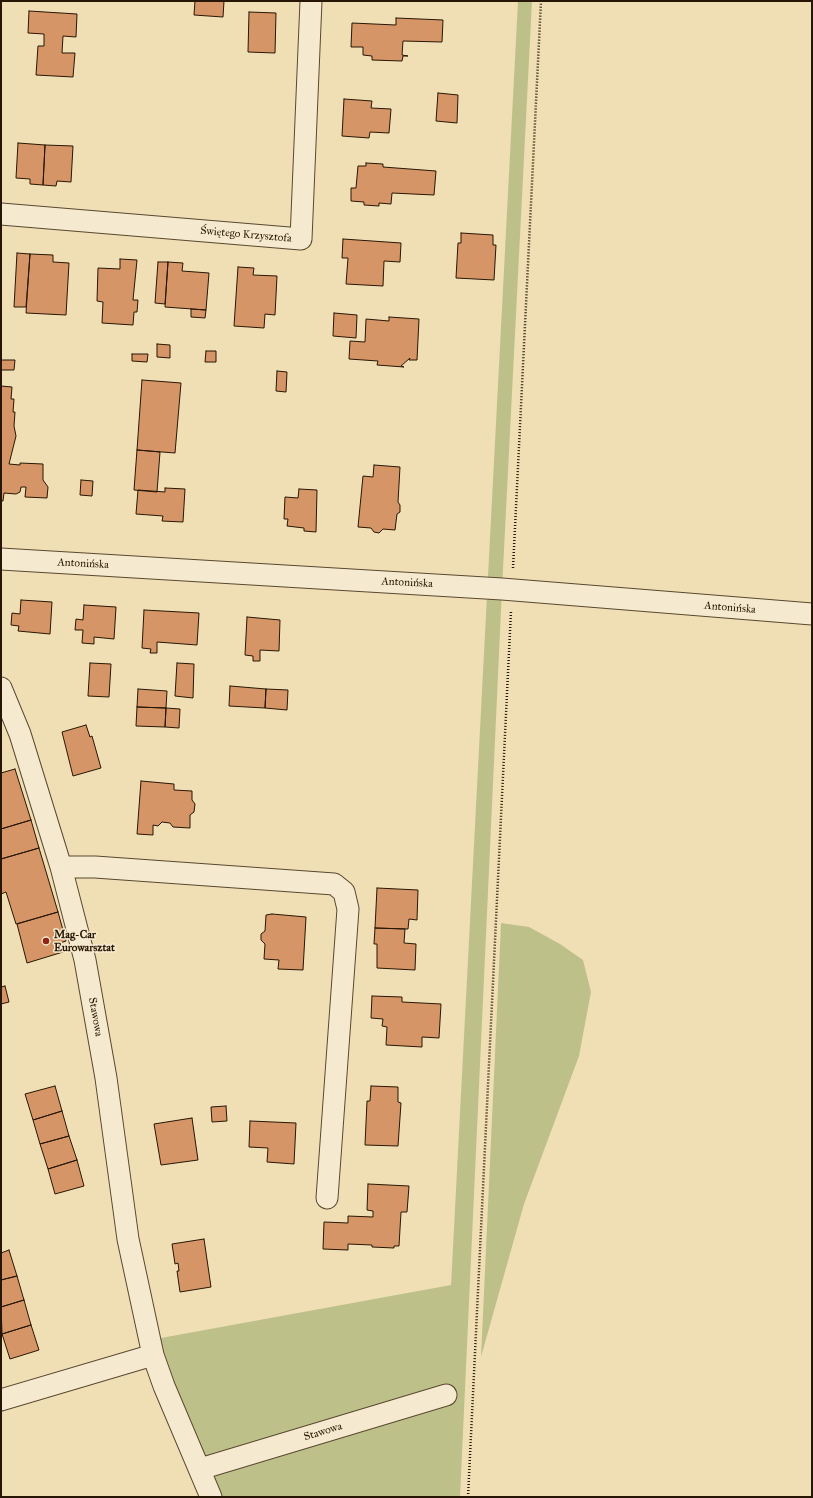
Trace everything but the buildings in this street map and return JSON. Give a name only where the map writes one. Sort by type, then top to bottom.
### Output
[{"type":"street","name":"Świętego Krzysztofa","points":[[1,214],[301,239],[311,1]]},
{"type":"street","name":"Antonińska","points":[[1,559],[512,590],[812,614]]},
{"type":"street","name":"Stawowa","points":[[1,688],[20,734],[61,867],[86,967],[106,1078],[128,1239],[153,1355],[164,1386],[211,1497]]},
{"type":"street","points":[[61,867],[95,867],[334,884],[344,892],[348,909],[327,1198]]},
{"type":"street","points":[[1,1400],[153,1355]]},
{"type":"street","name":"Stawowa","points":[[200,1469],[446,1395]]},
{"type":"path","points":[[468,1497],[541,1]]},
{"type":"green space","points":[[518,1],[532,1],[502,589],[460,1497],[211,1497],[150,1340],[451,1285]]},
{"type":"green space","points":[[501,923],[529,927],[560,944],[583,960],[591,992],[579,1056],[524,1204],[481,1357]]},
{"type":"place","name":"Mag-Car Eurowarsztat","points":[[46,941]]}]
